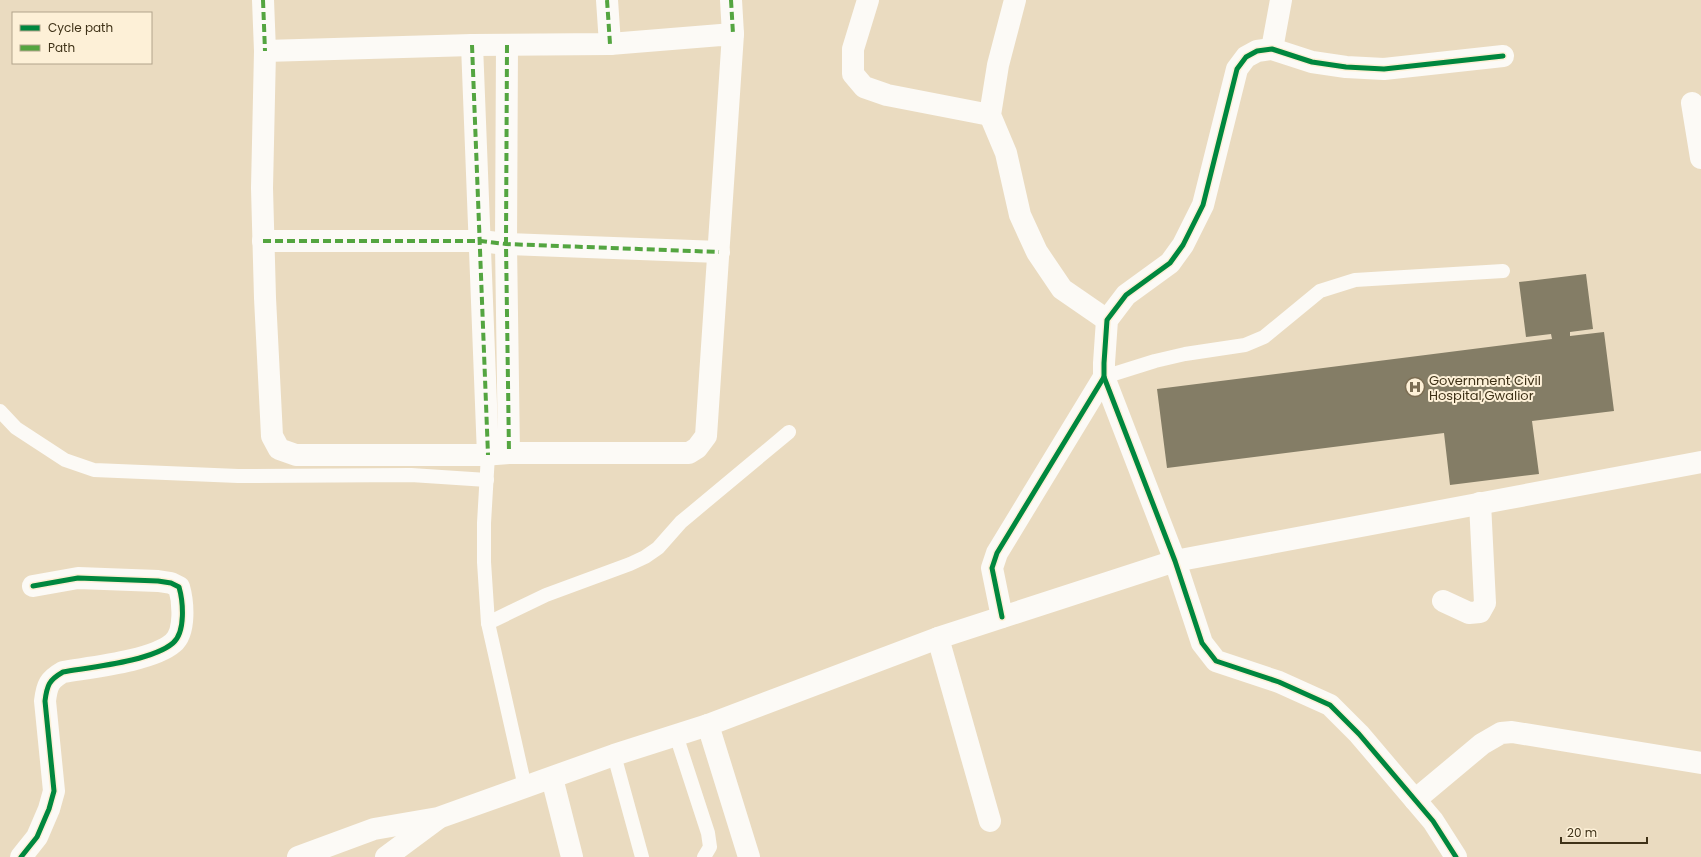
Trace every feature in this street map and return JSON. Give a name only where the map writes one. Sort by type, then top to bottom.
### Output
[{"type":"street","points":[[263,0],[265,51],[262,188],[263,241],[272,436],[279,449],[296,455],[689,453],[697,448],[706,436],[733,34],[731,0]]},
{"type":"street","points":[[607,0],[610,44]]},
{"type":"street","points":[[868,0],[853,49],[853,74],[864,86],[887,95],[990,114]]},
{"type":"street","points":[[1015,0],[998,65],[990,114],[1006,153],[1020,215],[1037,252],[1062,289],[1107,320]]},
{"type":"street","points":[[1272,49],[1281,0]]},
{"type":"street","points":[[265,51],[472,45],[507,46],[610,44],[733,34]]},
{"type":"street","points":[[472,45],[481,241],[499,454]]},
{"type":"street","points":[[499,454],[506,244],[507,46]]},
{"type":"street","points":[[1456,857],[1433,821],[1359,734],[1330,705],[1279,682],[1216,661],[1202,643],[1175,561],[1104,376],[1104,363],[1107,320],[1126,295],[1170,263],[1183,245],[1203,205],[1237,69],[1246,57],[1257,51],[1272,49],[1312,62],[1346,67],[1384,69],[1503,56]]},
{"type":"street","points":[[1692,103],[1701,158]]},
{"type":"street","points":[[263,241],[481,241],[506,244],[719,252]]},
{"type":"street","points":[[1002,617],[992,568],[997,553],[1104,376]]},
{"type":"street","points":[[298,857],[374,829],[438,818],[614,755],[708,725],[938,638],[1175,561],[1701,462]]},
{"type":"street","points":[[1443,601],[1469,613],[1480,612],[1485,603],[1480,503]]},
{"type":"street","points":[[21,857],[37,836],[49,809],[54,791],[45,701],[46,688],[54,677],[63,672],[140,658],[160,652],[174,642],[181,629],[183,600],[179,587],[171,583],[158,581],[78,578],[33,586]]},
{"type":"street","points":[[938,638],[990,821]]},
{"type":"street","points":[[708,725],[749,857]]},
{"type":"street","points":[[1415,800],[1482,744],[1501,733],[1512,732],[1701,763]]},
{"type":"street","points":[[552,778],[572,857]]},
{"type":"street","points":[[386,857],[438,818]]},
{"type":"lane","points":[[1104,376],[1185,354],[1245,345],[1264,337],[1320,291],[1356,280],[1503,271]]},
{"type":"lane","points":[[0,411],[16,428],[65,460],[94,470],[238,476],[411,475],[487,480]]},
{"type":"lane","points":[[488,623],[546,595],[630,564],[658,548],[681,522],[789,432]]},
{"type":"lane","points":[[499,454],[487,480],[484,523],[484,562],[488,623],[525,787]]},
{"type":"lane","points":[[676,735],[708,833],[710,847],[704,857]]},
{"type":"lane","points":[[614,755],[642,857]]},
{"type":"building","points":[[1586,274],[1593,329],[1570,332],[1570,336],[1604,332],[1614,411],[1532,421],[1539,474],[1450,485],[1444,433],[1167,468],[1157,389],[1552,339],[1551,334],[1526,337],[1519,282]]},
{"type":"marked path","points":[[263,0],[265,51]]},
{"type":"marked path","points":[[607,0],[610,44]]},
{"type":"marked path","points":[[731,0],[733,34]]},
{"type":"marked path","points":[[472,45],[488,455]]},
{"type":"marked path","points":[[507,45],[506,244],[509,453]]},
{"type":"marked path","points":[[263,241],[481,241],[506,244],[719,252]]},
{"type":"cycle path","points":[[1002,617],[992,568],[997,553],[1104,377],[1107,320],[1126,295],[1170,263],[1183,245],[1203,205],[1237,69],[1246,57],[1257,51],[1272,49],[1312,62],[1346,67],[1384,69],[1503,56]]},
{"type":"cycle path","points":[[1104,377],[1175,561],[1202,643],[1216,661],[1279,682],[1330,705],[1359,734],[1433,821],[1456,857]]},
{"type":"cycle path","points":[[21,857],[37,837],[49,809],[54,791],[45,701],[47,691],[52,680],[63,672],[137,659],[163,649],[173,643],[177,638],[182,624],[182,600],[179,587],[171,583],[158,581],[78,578],[33,586]]},
{"type":"place","name":"Government Civil Hospital,Gwalior","points":[[1415,387]]}]
